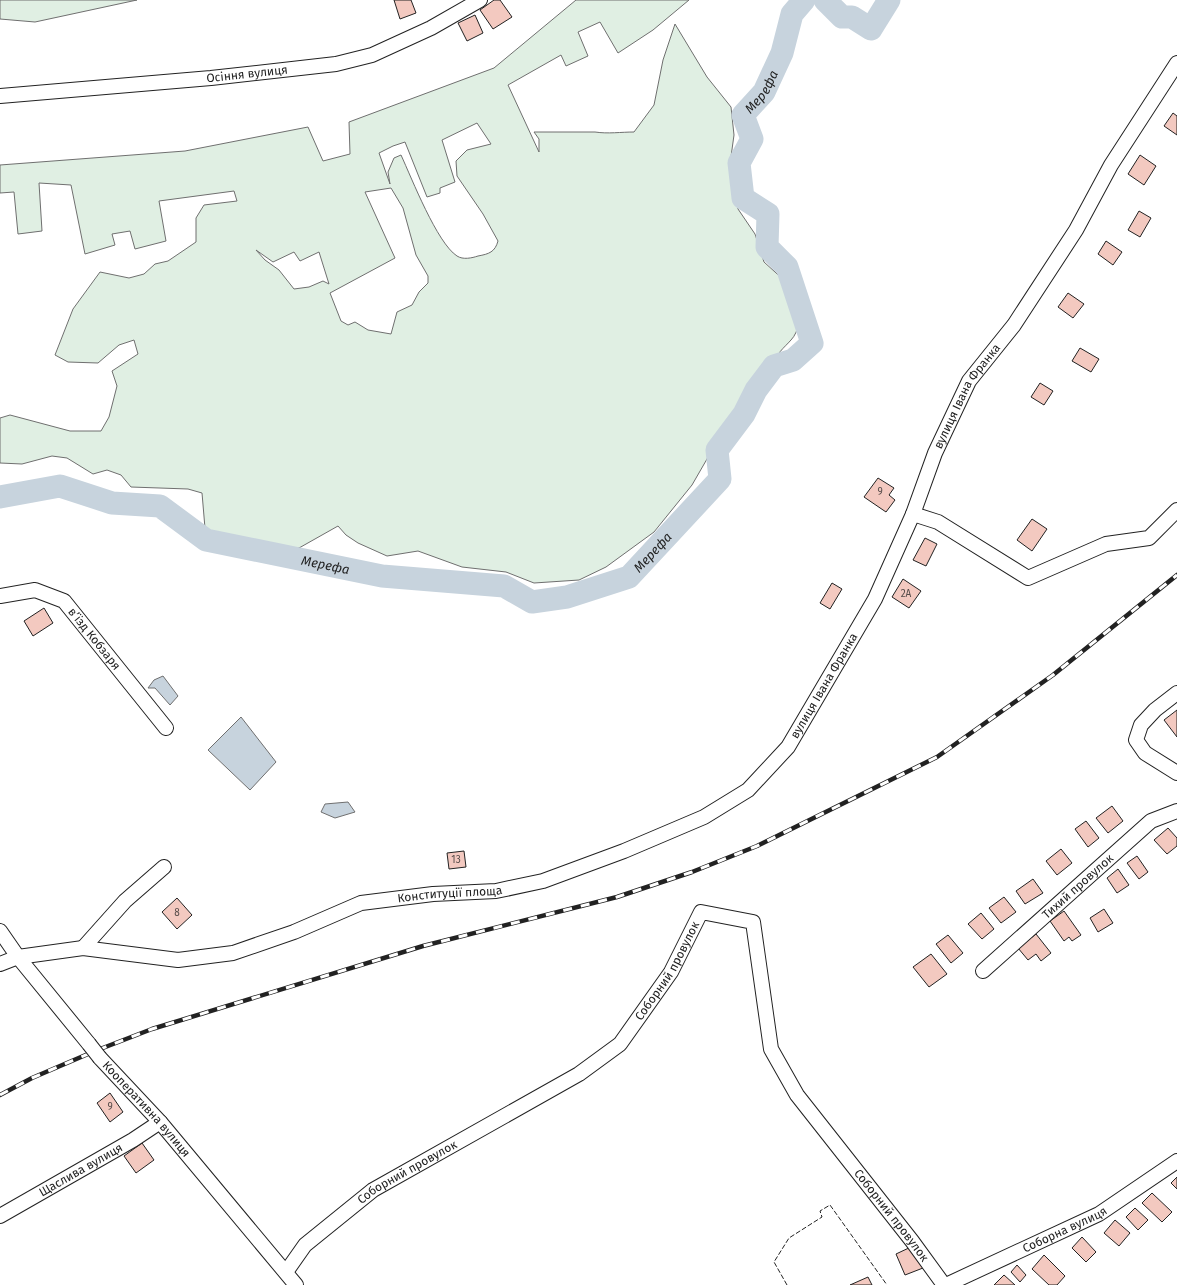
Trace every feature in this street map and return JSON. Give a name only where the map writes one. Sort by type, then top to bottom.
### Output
[{"type":"street","name":"Осіння вулиця","points":[[0,96],[211,78],[336,64],[372,55],[431,28],[480,0]]},
{"type":"street","name":"вулиця Івана Франка","points":[[788,747],[875,598],[914,514],[936,453],[969,381],[1014,325],[1076,230],[1111,165],[1177,62]]},
{"type":"street","points":[[914,514],[938,522],[1028,578],[1106,544],[1149,538],[1177,510]]},
{"type":"street","name":"в’їзд Кобзаря","points":[[0,596],[35,590],[64,601],[166,728]]},
{"type":"street","points":[[1177,693],[1155,710],[1141,725],[1136,740],[1145,753],[1177,773]]},
{"type":"street","name":"Конституції площа","points":[[0,964],[18,957],[83,948],[178,960],[233,953],[294,932],[361,903],[433,894],[496,890],[543,881],[624,851],[704,817],[748,790],[788,747]]},
{"type":"street","name":"Тихий провулок","points":[[983,971],[1151,822],[1177,811]]},
{"type":"street","points":[[83,948],[125,902],[164,867]]},
{"type":"street","name":"Соборний провулок","points":[[286,1272],[305,1245],[373,1190],[579,1074],[620,1044],[670,972],[701,912],[754,922],[771,1049],[797,1095],[945,1285]]},
{"type":"street","name":"Кооперативна вулиця","points":[[0,931],[18,957],[100,1058],[160,1122],[296,1285]]},
{"type":"street","name":"Щаслива вулиця","points":[[0,1216],[133,1140],[160,1122]]},
{"type":"street","name":"Соборна вулиця","points":[[945,1285],[1099,1214],[1177,1161]]},
{"type":"green space","points":[[0,0],[137,0],[35,22],[0,19]]},
{"type":"green space","points":[[576,0],[689,0],[653,30],[618,53],[600,22],[578,32],[588,56],[566,66],[561,55],[508,85],[539,152],[539,139],[534,132],[634,132],[654,105],[663,60],[675,24],[707,77],[731,107],[734,135],[730,164],[738,209],[755,234],[764,262],[786,282],[799,325],[794,337],[776,358],[774,366],[749,383],[744,396],[719,432],[707,459],[692,485],[654,532],[606,567],[579,580],[534,583],[506,572],[462,567],[418,551],[387,556],[358,543],[346,535],[338,526],[299,548],[254,546],[224,539],[206,540],[202,493],[188,489],[131,487],[121,475],[107,470],[93,474],[67,458],[52,456],[22,464],[0,463],[0,418],[10,415],[70,431],[101,431],[109,417],[117,386],[112,371],[138,354],[134,340],[119,345],[98,363],[68,362],[55,355],[73,309],[100,272],[129,278],[144,274],[155,264],[168,261],[196,242],[196,218],[204,205],[237,201],[234,191],[159,201],[166,241],[135,249],[130,231],[112,234],[115,245],[85,254],[71,185],[39,183],[42,231],[18,234],[14,192],[0,193],[0,165],[185,151],[308,127],[323,161],[350,154],[349,122],[494,68]],"holes":[[[477,123],[491,144],[467,150],[456,161],[457,176],[483,214],[498,241],[495,248],[488,253],[465,258],[457,256],[449,249],[441,238],[418,194],[401,155],[394,158],[388,172],[390,184],[379,153],[405,142],[427,197],[440,193],[440,188],[455,182],[442,140]],[[391,188],[403,208],[416,255],[428,276],[428,283],[419,292],[412,305],[397,312],[391,334],[368,330],[355,322],[348,325],[341,321],[330,293],[395,258],[365,192]],[[256,250],[273,262],[294,252],[300,261],[319,252],[329,284],[323,281],[309,287],[294,289],[279,270],[265,260]]]},
{"type":"shaded area","points":[[163,676],[178,696],[170,705],[155,688],[148,688],[154,680]]},
{"type":"shaded area","points":[[241,717],[276,762],[250,790],[208,750]]},
{"type":"shaded area","points":[[348,802],[355,812],[335,818],[321,812],[325,804]]},
{"type":"building","points":[[394,0],[411,0],[416,13],[400,19]]},
{"type":"building","points":[[494,0],[500,0],[512,17],[493,29],[480,10]]},
{"type":"building","points":[[475,15],[483,33],[467,41],[458,23]]},
{"type":"building","points":[[1173,113],[1177,116],[1177,135],[1164,126]]},
{"type":"building","points":[[1140,155],[1156,166],[1144,185],[1128,174]]},
{"type":"building","points":[[1139,211],[1151,218],[1140,237],[1128,230]]},
{"type":"building","points":[[1106,241],[1122,252],[1113,265],[1098,254]]},
{"type":"building","points":[[1068,293],[1084,304],[1073,318],[1058,307]]},
{"type":"building","points":[[1080,348],[1099,359],[1091,372],[1072,361]]},
{"type":"building","points":[[1040,383],[1053,391],[1044,405],[1031,397]]},
{"type":"building","points":[[878,478],[894,488],[889,495],[895,500],[886,512],[864,497]]},
{"type":"building","points":[[1032,519],[1047,529],[1032,551],[1017,540]]},
{"type":"building","points":[[925,538],[937,544],[926,566],[913,560]]},
{"type":"building","points":[[903,579],[921,591],[909,608],[892,597]]},
{"type":"building","points":[[832,583],[842,589],[830,609],[820,603]]},
{"type":"building","points":[[44,608],[53,623],[33,636],[24,621]]},
{"type":"building","points":[[1177,710],[1177,737],[1164,720]]},
{"type":"building","points":[[1112,806],[1123,821],[1108,833],[1096,818]]},
{"type":"building","points":[[1086,821],[1099,838],[1088,847],[1075,829]]},
{"type":"building","points":[[1168,828],[1177,838],[1177,846],[1167,854],[1154,840]]},
{"type":"building","points":[[1061,849],[1072,863],[1057,875],[1046,861]]},
{"type":"building","points":[[464,851],[466,867],[449,869],[447,853]]},
{"type":"building","points":[[1137,856],[1148,872],[1139,879],[1127,863]]},
{"type":"building","points":[[1118,869],[1129,885],[1117,893],[1107,878]]},
{"type":"building","points":[[1033,879],[1043,893],[1025,904],[1016,891]]},
{"type":"building","points":[[1004,897],[1016,912],[1001,923],[989,908]]},
{"type":"building","points":[[177,898],[192,915],[177,929],[162,912]]},
{"type":"building","points":[[1104,909],[1113,923],[1098,932],[1090,918]]},
{"type":"building","points":[[1064,911],[1081,935],[1072,941],[1069,937],[1064,941],[1050,921]]},
{"type":"building","points":[[981,913],[994,929],[982,939],[968,924]]},
{"type":"building","points":[[1036,934],[1051,953],[1041,961],[1036,954],[1028,960],[1018,948]]},
{"type":"building","points":[[948,935],[963,953],[951,963],[936,944]]},
{"type":"building","points":[[931,954],[947,974],[929,987],[913,967]]},
{"type":"building","points":[[110,1093],[123,1112],[110,1122],[97,1103]]},
{"type":"building","points":[[142,1143],[154,1160],[136,1173],[124,1156]]},
{"type":"building","points":[[1177,1177],[1177,1189],[1171,1183]]},
{"type":"building","points":[[1152,1193],[1172,1212],[1162,1222],[1142,1203]]},
{"type":"building","points":[[1135,1208],[1148,1220],[1138,1230],[1126,1217]]},
{"type":"building","points":[[1115,1220],[1130,1233],[1119,1246],[1104,1233]]},
{"type":"building","points":[[1082,1237],[1096,1252],[1086,1262],[1072,1248]]},
{"type":"building","points":[[913,1246],[923,1268],[905,1275],[896,1254]]},
{"type":"building","points":[[1044,1255],[1065,1276],[1057,1285],[1049,1285],[1032,1269]]},
{"type":"building","points":[[1017,1265],[1026,1275],[1020,1282],[1011,1272]]},
{"type":"building","points":[[1004,1275],[1015,1285],[994,1285]]},
{"type":"building","points":[[868,1277],[872,1285],[850,1285]]},
{"type":"waterway","name":"Мерефа","points":[[0,497],[60,486],[112,503],[160,506],[206,540],[382,576],[504,586],[532,602],[567,597],[629,577],[720,479],[717,450],[744,414],[756,390],[774,366],[793,360],[812,343],[787,267],[767,247],[768,214],[743,198],[739,163],[752,139],[743,115],[764,92],[782,53],[792,14],[804,0]]},
{"type":"waterway","name":"Мерефа","points":[[825,0],[842,17],[852,17],[871,29],[889,0]]},
{"type":"railway","points":[[0,1095],[32,1078],[152,1029],[423,946],[617,897],[692,872],[757,846],[937,757],[1053,675],[1177,575]]},
{"type":"fence","points":[[787,1285],[774,1262],[789,1238],[822,1217],[820,1211],[830,1205],[887,1285]]}]
